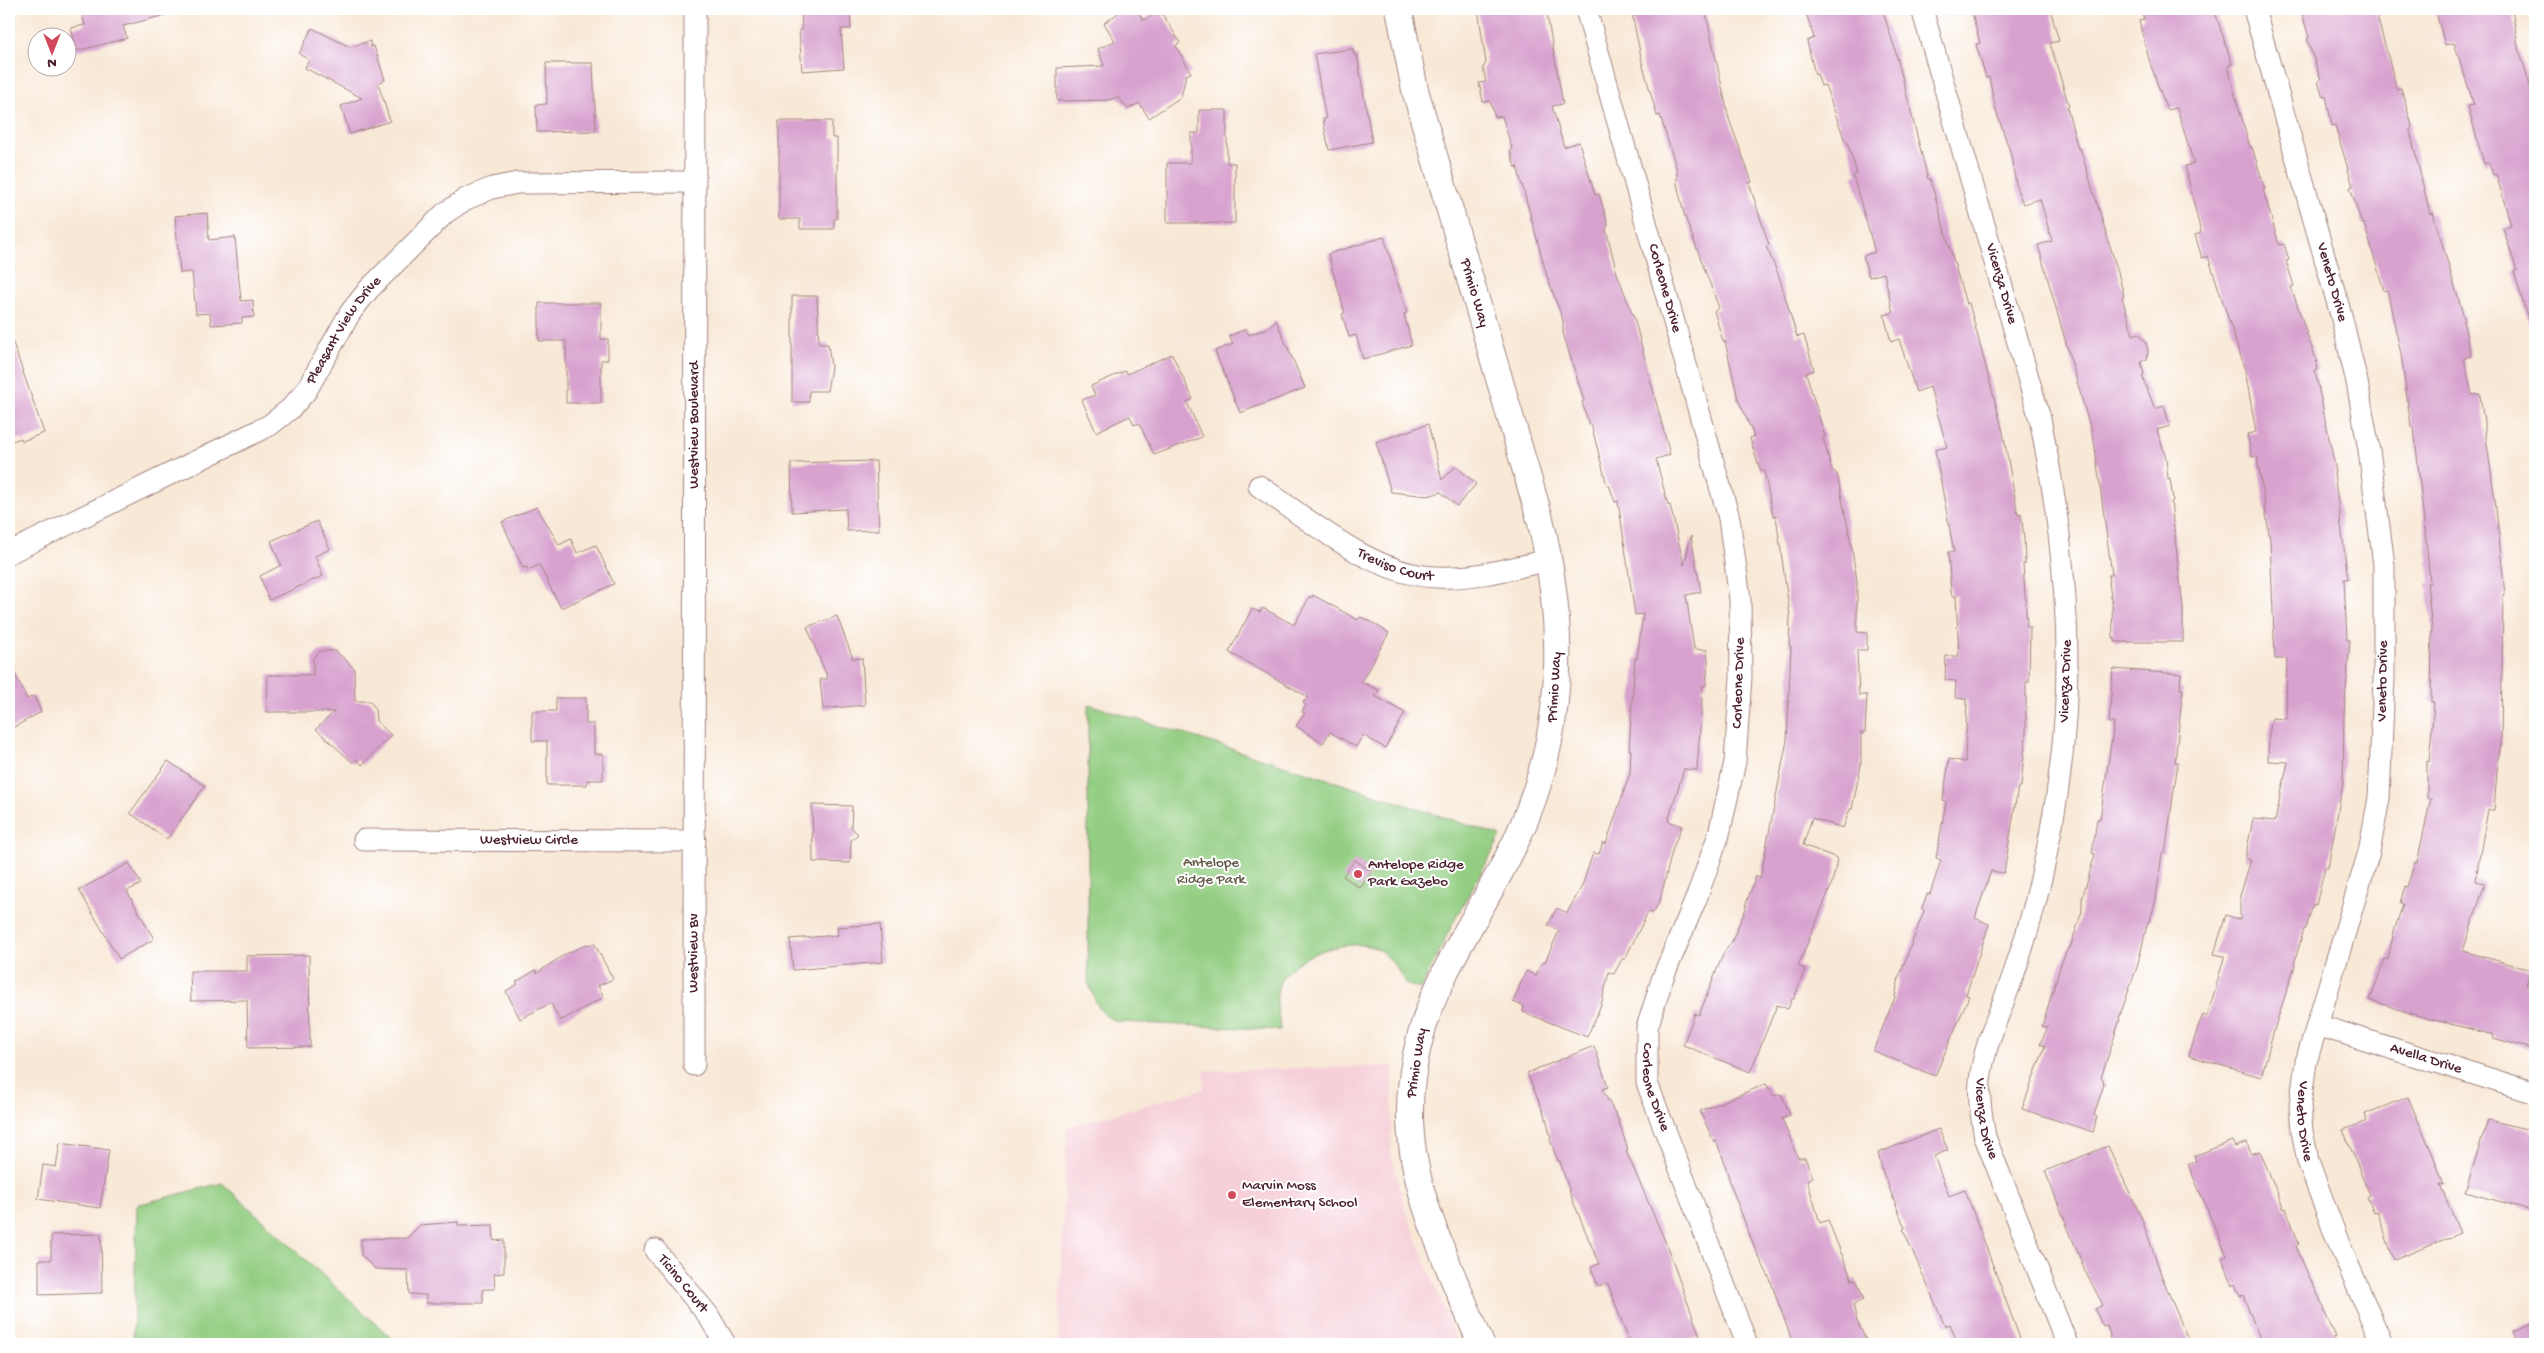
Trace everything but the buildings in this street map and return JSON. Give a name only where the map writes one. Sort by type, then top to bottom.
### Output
[{"type":"street","name":"Westview Boulevard","points":[[695,9],[695,841]]},
{"type":"street","name":"Primio Way","points":[[1399,9],[1415,90],[1550,560],[1557,613],[1558,672],[1548,752],[1534,797],[1514,844],[1435,990],[1421,1029],[1412,1074],[1410,1118],[1414,1162],[1426,1206],[1480,1344]]},
{"type":"street","name":"Corleone Drive","points":[[1586,9],[1729,518],[1740,599],[1741,677],[1735,762],[1719,834],[1696,899],[1663,977],[1647,1028],[1647,1083],[1747,1344]]},
{"type":"street","name":"Vicenza Drive","points":[[1922,9],[2040,419],[2054,488],[2063,557],[2067,626],[2067,696],[2061,766],[2050,835],[2035,903],[2015,970],[1985,1053],[1980,1082],[1980,1108],[1986,1137],[2067,1344]]},
{"type":"street","name":"Veneto Drive","points":[[2254,9],[2338,305],[2357,382],[2369,450],[2384,565],[2384,678],[2379,798],[2368,852],[2317,1025],[2302,1083],[2300,1105],[2302,1131],[2308,1161],[2382,1344]]},
{"type":"street","name":"Pleasant View Drive","points":[[9,553],[270,425],[290,409],[306,391],[350,314],[369,289],[446,213],[466,199],[492,188],[517,183],[695,182]]},
{"type":"street","name":"Treviso Court","points":[[1259,486],[1366,558],[1392,569],[1424,576],[1457,577],[1507,570],[1550,560]]},
{"type":"street","name":"Westview Circle","points":[[364,840],[695,841]]},
{"type":"street","name":"Westview Bv","points":[[694,1065],[695,841]]},
{"type":"street","name":"Avella Drive","points":[[2317,1025],[2535,1093]]},
{"type":"street","name":"Ticino Court","points":[[655,1250],[708,1315],[725,1344]]},
{"type":"shaded area","name":"Marvin Moss Elementary School","points":[[1393,1066],[1391,1153],[1404,1206],[1458,1344],[1058,1344],[1067,1127],[1204,1089],[1204,1071]]},
{"type":"green space","name":"Antelope Ridge Park","points":[[1088,704],[1312,774],[1501,836],[1453,923],[1421,989],[1405,984],[1392,962],[1373,947],[1347,945],[1317,952],[1303,959],[1283,977],[1277,993],[1280,1030],[1120,1022],[1106,1016],[1098,1007],[1088,982]]},
{"type":"green space","points":[[222,1183],[398,1344],[133,1344],[137,1205]]},
{"type":"place","name":"Antelope Ridge Park Gazebo","points":[[1358,874]]},
{"type":"place","name":"Marvin Moss Elementary School","points":[[1232,1195]]}]
